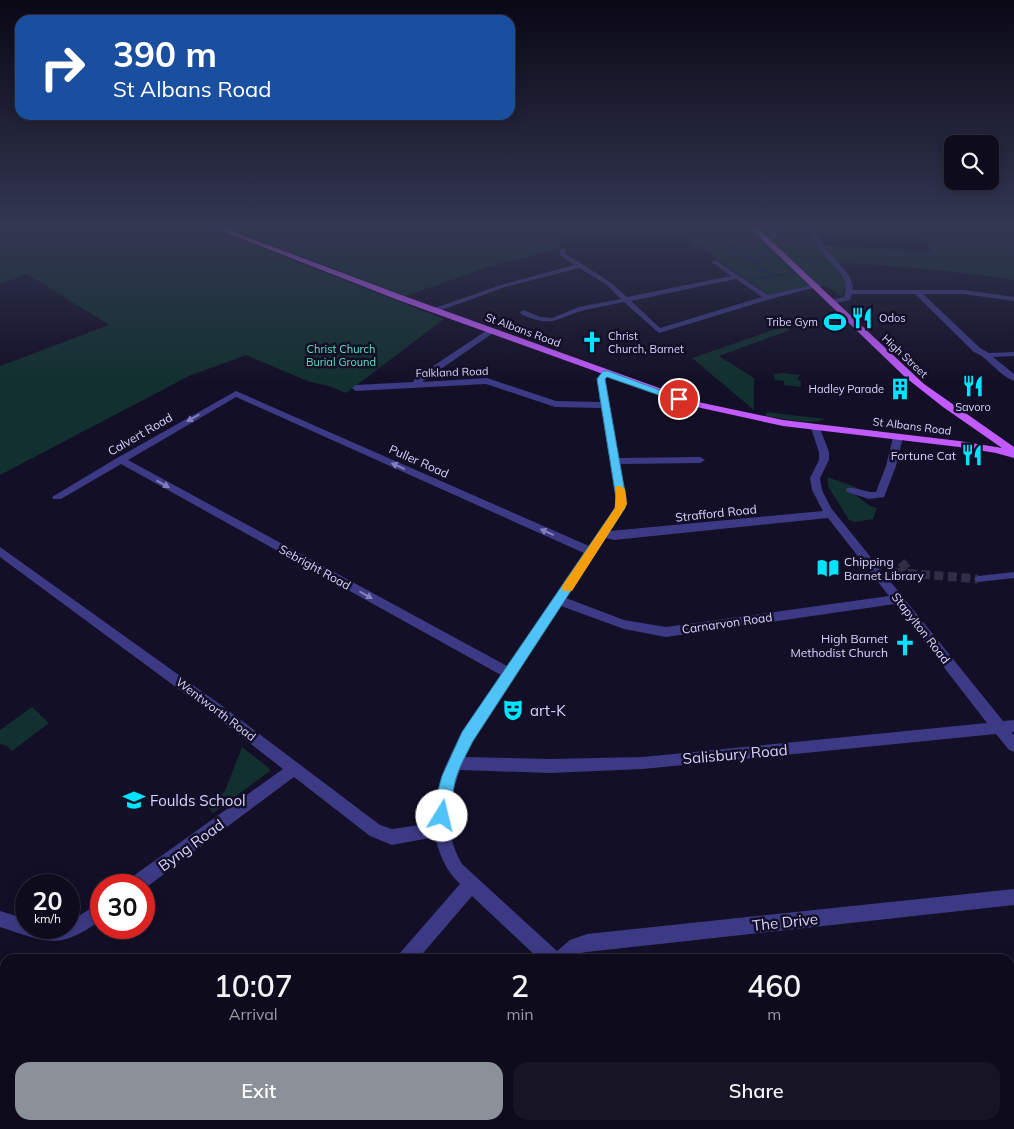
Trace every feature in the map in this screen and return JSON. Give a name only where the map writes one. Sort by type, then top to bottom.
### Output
[{"type":"main road","name":"St Albans Road","points":[[348,278],[695,404],[762,420],[816,428],[999,447],[1014,454]]},
{"type":"main road","name":"High Street","points":[[809,278],[910,377],[947,406],[988,434],[999,447]]},
{"type":"main road","points":[[975,446],[986,441],[988,434]]},
{"type":"street","points":[[433,310],[503,286],[534,278]]},
{"type":"street","points":[[600,278],[659,331],[767,297],[818,286]]},
{"type":"street","points":[[524,312],[538,320],[553,320],[582,309],[734,278]]},
{"type":"street","points":[[738,278],[767,297]]},
{"type":"street","points":[[834,302],[843,300],[850,292],[846,278]]},
{"type":"street","points":[[850,292],[964,292],[1014,299]]},
{"type":"street","points":[[918,293],[977,350],[988,355],[1014,354]]},
{"type":"street","points":[[416,384],[418,380],[492,331]]},
{"type":"street","points":[[988,355],[990,360],[1014,378]]},
{"type":"street","points":[[546,954],[470,885],[451,863],[440,829],[442,802],[454,763],[467,737],[604,534],[622,504],[601,385],[601,379],[606,373]]},
{"type":"street","name":"Falkland Road","points":[[356,388],[487,381],[555,404],[604,405]]},
{"type":"street","name":"Calvert Road","points":[[57,497],[236,394]]},
{"type":"street","name":"Puller Road","points":[[236,394],[591,552]]},
{"type":"street","name":"Stapylton Road","points":[[816,428],[824,452],[824,460],[815,478],[817,490],[831,514],[898,599],[1008,728],[1014,746]]},
{"type":"street","points":[[851,490],[869,496],[880,495],[891,466],[898,436]]},
{"type":"street","name":"Sebright Road","points":[[120,460],[510,674]]},
{"type":"street","points":[[615,461],[700,460]]},
{"type":"street","name":"Strafford Road","points":[[604,534],[614,536],[831,514]]},
{"type":"street","name":"Wentworth Road","points":[[0,551],[220,712],[375,831],[392,837],[440,829]]},
{"type":"street","points":[[978,579],[1014,576]]},
{"type":"street","name":"Carnarvon Road","points":[[559,600],[623,626],[666,632],[898,599]]},
{"type":"street","name":"Salisbury Road","points":[[454,763],[550,766],[643,763],[1008,728]]},
{"type":"street","name":"Byng Road","points":[[150,874],[294,769]]},
{"type":"street","points":[[410,954],[470,885]]},
{"type":"street","name":"The Drive","points":[[567,954],[576,946],[588,942],[1014,897]]},
{"type":"street","points":[[0,919],[15,923]]},
{"type":"green space","points":[[0,278],[17,278],[0,284]]},
{"type":"green space","name":"Christ Church Burial Ground","points":[[33,278],[338,278],[444,319],[346,393],[329,386],[310,382],[246,355],[189,376],[0,475],[0,366],[109,325]]},
{"type":"green space","points":[[358,278],[458,278],[406,296]]},
{"type":"green space","points":[[744,278],[842,278],[846,285],[842,297],[826,286],[806,287],[769,295]]},
{"type":"green space","points":[[997,278],[1014,278],[1014,280]]},
{"type":"green space","points":[[785,326],[790,330],[719,356],[754,378],[754,410],[692,358]]},
{"type":"green space","points":[[774,374],[800,375],[797,380],[801,381],[801,387],[784,385],[784,381],[775,380]]},
{"type":"green space","points":[[766,412],[825,419],[812,422],[796,421],[766,416]]},
{"type":"green space","points":[[827,477],[856,487],[853,493],[870,506],[877,508],[873,519],[855,522],[849,520],[829,488]]},
{"type":"green space","points":[[32,707],[49,723],[12,751],[7,746],[0,744],[0,730]]},
{"type":"green space","points":[[242,747],[269,768],[270,771],[213,813],[208,807],[225,791]]},
{"type":"waterway","points":[[756,279],[764,278]]},
{"type":"tunnel","points":[[901,562],[911,573]]},
{"type":"tunnel","points":[[894,572],[978,579]]},
{"type":"slow traffic","points":[[567,588],[620,508],[622,504],[620,489]]},
{"type":"place","name":"Odos","points":[[862,318]]},
{"type":"place","name":"Tribe Gym","points":[[835,322]]},
{"type":"place","name":"Christ Church, Barnet","points":[[592,342]]},
{"type":"place","name":"Savoro","points":[[973,386]]},
{"type":"place","name":"Hadley Parade","points":[[900,389]]},
{"type":"place","name":"Fortune Cat","points":[[972,455]]},
{"type":"place","name":"Chipping Barnet Library","points":[[828,568]]},
{"type":"place","name":"High Barnet Methodist Church","points":[[905,645]]},
{"type":"place","name":"art-K","points":[[513,710]]},
{"type":"place","name":"Foulds School","points":[[134,800]]},
{"type":"route","points":[[442,816],[442,802],[449,776],[467,737],[604,534],[622,504],[601,379],[606,373],[679,399]]}]
